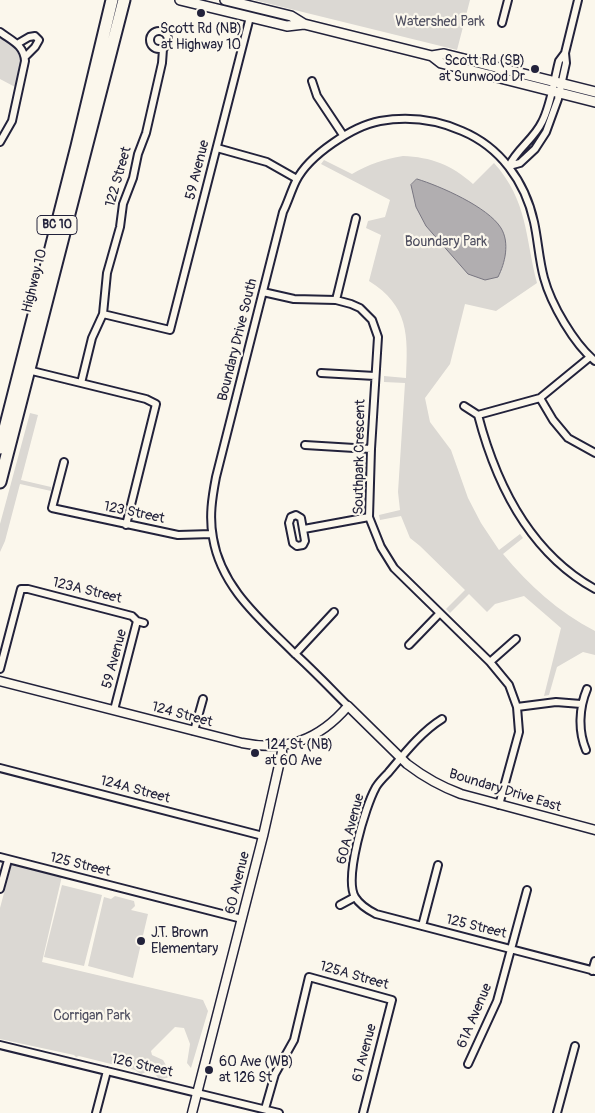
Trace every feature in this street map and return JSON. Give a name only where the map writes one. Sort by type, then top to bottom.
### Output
[{"type":"highway","name":"Highway 10","points":[[0,482],[124,0]]},
{"type":"highway","points":[[120,14],[133,0]]},
{"type":"highway","name":"Highway 10","points":[[0,448],[111,1]]},
{"type":"main road","points":[[180,0],[287,26],[304,24]]},
{"type":"main road","points":[[225,0],[291,16],[304,24],[432,56],[444,54],[595,92]]},
{"type":"main road","points":[[432,56],[441,63],[595,102]]},
{"type":"street","points":[[502,23],[508,0]]},
{"type":"street","points":[[509,166],[520,163],[535,149],[546,132],[558,83],[559,61],[565,53],[578,0]]},
{"type":"street","name":"59 Avenue","points":[[103,314],[170,330],[250,17]]},
{"type":"street","points":[[0,32],[17,44],[25,53],[12,121],[0,142]]},
{"type":"street","points":[[17,44],[35,36],[39,40],[25,57]]},
{"type":"street","name":"122 Street","points":[[81,383],[92,338],[103,314],[106,273],[120,227],[123,204],[133,178],[138,154],[146,132],[162,63],[163,48]]},
{"type":"street","points":[[312,80],[317,96],[343,135]]},
{"type":"street","name":"Boundary Drive South","points":[[348,706],[259,619],[237,594],[220,562],[212,534],[211,506],[216,477],[283,212],[297,179],[311,162],[343,135],[370,123],[399,118],[424,119],[447,124],[468,133],[498,153],[516,177],[530,207],[544,278],[555,304],[577,342],[592,359]]},
{"type":"street","points":[[217,148],[267,162],[297,179]]},
{"type":"street","points":[[336,300],[356,218]]},
{"type":"street","name":"Southpark Crescent","points":[[263,292],[305,300],[336,300],[360,308],[372,320],[378,338],[369,517],[381,547],[394,568],[490,662],[509,685],[517,707],[519,732],[499,804]]},
{"type":"street","points":[[478,415],[540,398],[592,359]]},
{"type":"street","points":[[28,370],[146,399],[156,404],[126,525]]},
{"type":"street","points":[[320,373],[375,376]]},
{"type":"street","points":[[540,398],[553,420],[568,438],[595,454]]},
{"type":"street","points":[[464,406],[478,415],[494,467],[518,516],[536,539],[559,562],[584,583],[595,589]]},
{"type":"street","points":[[305,445],[371,449]]},
{"type":"street","name":"123 Street","points":[[64,462],[52,508],[178,535],[212,534]]},
{"type":"street","points":[[304,529],[369,517]]},
{"type":"street","name":"123A Street","points":[[0,669],[26,587],[132,616],[140,622]]},
{"type":"street","points":[[295,654],[334,612]]},
{"type":"street","points":[[409,645],[439,614]]},
{"type":"street","name":"59 Avenue","points":[[114,710],[140,622]]},
{"type":"street","points":[[490,662],[516,639]]},
{"type":"street","name":"124 Street","points":[[0,680],[247,744],[281,746],[312,737],[340,715],[348,706]]},
{"type":"street","points":[[586,750],[581,739],[581,704],[587,689]]},
{"type":"street","points":[[194,731],[203,699]]},
{"type":"street","points":[[517,707],[556,702],[581,704]]},
{"type":"street","name":"Boundary Drive East","points":[[348,706],[400,758],[418,772],[446,788],[595,830]]},
{"type":"street","name":"60A Avenue","points":[[355,897],[351,884],[353,863],[376,787],[430,726],[442,719]]},
{"type":"street","name":"60 Avenue","points":[[192,1113],[263,836],[282,752],[281,746]]},
{"type":"street","name":"124A Street","points":[[0,768],[263,836]]},
{"type":"street","name":"125 Street","points":[[0,858],[242,919]]},
{"type":"street","points":[[0,889],[8,860]]},
{"type":"street","points":[[422,926],[438,865]]},
{"type":"street","name":"61A Avenue","points":[[468,1064],[497,1001],[527,890]]},
{"type":"street","points":[[340,905],[355,897]]},
{"type":"street","name":"125 Street","points":[[355,897],[365,908],[376,914],[594,971]]},
{"type":"street","points":[[594,971],[595,960]]},
{"type":"street","name":"125A Street","points":[[265,1109],[275,1074],[294,1040],[309,977],[392,1000]]},
{"type":"street","name":"61 Avenue","points":[[363,1113],[392,1000]]},
{"type":"street","name":"126 Street","points":[[0,1044],[278,1113]]},
{"type":"street","points":[[557,1113],[575,1046]]},
{"type":"street","points":[[96,1113],[107,1071]]},
{"type":"green space","name":"Watershed Park","points":[[254,0],[470,0],[457,50]]},
{"type":"green space","points":[[0,34],[19,48],[23,61],[17,88],[0,79]]},
{"type":"green space","name":"Boundary Park","points":[[403,156],[423,158],[441,163],[473,184],[494,163],[513,191],[524,220],[537,283],[496,311],[465,304],[450,364],[425,398],[430,422],[451,450],[468,498],[481,523],[499,550],[520,534],[523,538],[503,554],[545,597],[581,624],[595,631],[595,655],[583,652],[557,667],[549,695],[544,696],[561,628],[524,596],[495,604],[487,612],[469,594],[450,613],[446,609],[465,590],[410,538],[401,516],[380,520],[379,515],[400,510],[398,492],[405,383],[384,382],[384,376],[406,378],[407,348],[406,335],[399,311],[382,291],[369,281],[381,235],[366,228],[368,221],[385,217],[390,200],[321,164],[324,160],[352,174],[377,162]]},
{"type":"green space","points":[[30,413],[38,415],[21,480],[51,487],[51,491],[20,484],[5,541],[0,552],[0,524]]},
{"type":"green space","name":"Corrigan Park","points":[[12,863],[62,876],[42,962],[203,1000],[208,1011],[191,1068],[187,1063],[190,1044],[184,1028],[175,1027],[151,1051],[152,1055],[163,1060],[171,1074],[167,1078],[159,1079],[149,1071],[141,1074],[135,1070],[79,1056],[76,1057],[0,1039],[0,908]]},
{"type":"green space","points":[[62,885],[102,895],[84,966],[44,957]]},
{"type":"green space","points":[[115,896],[134,901],[135,906],[131,910],[148,914],[133,978],[88,966],[104,897],[111,899]]},
{"type":"shaded area","points":[[417,179],[463,198],[495,220],[504,234],[506,246],[503,266],[498,277],[485,280],[468,274],[426,226],[416,207],[411,185]]},
{"type":"place","name":"Scott Rd (NB) at Highway 10","points":[[201,13]]},
{"type":"place","name":"Scott Rd (SB) at Sunwood Dr","points":[[535,69]]},
{"type":"place","name":"124 St (NB) at 60 Ave","points":[[255,753]]},
{"type":"place","name":"J.T. Brown Elementary","points":[[141,941]]},
{"type":"place","name":"60 Ave (WB) at 126 St","points":[[209,1070]]}]
